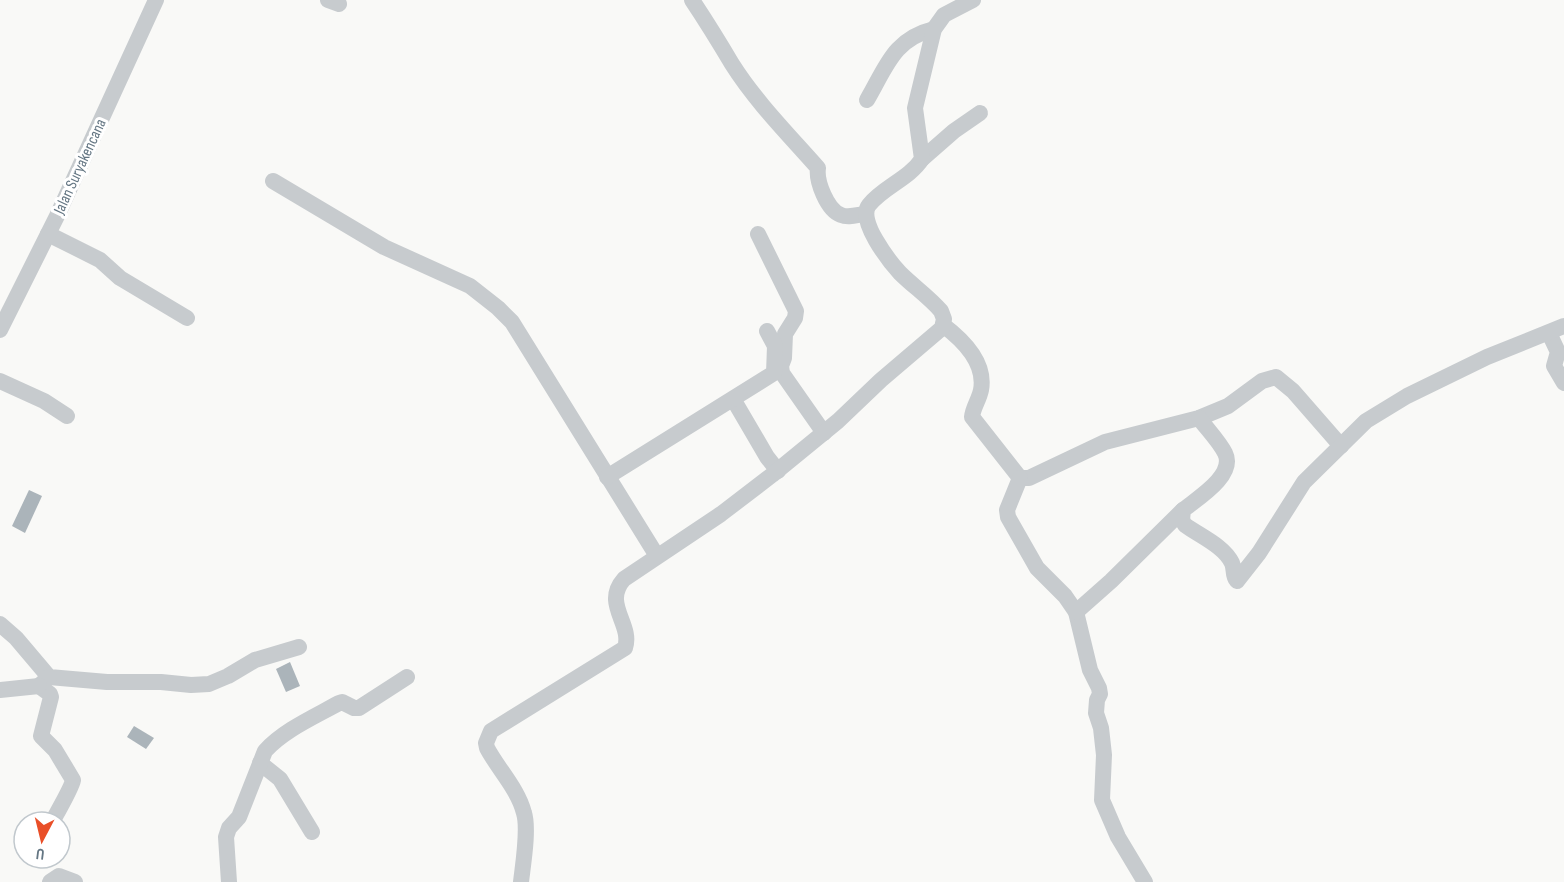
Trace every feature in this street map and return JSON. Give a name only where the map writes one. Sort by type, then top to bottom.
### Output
[{"type":"street","name":"Jalan Suryakencana","points":[[0,330],[48,234],[156,0]]},
{"type":"street","points":[[692,0],[732,64],[776,121],[818,168],[817,176],[833,210],[844,216],[865,214]]},
{"type":"street","points":[[922,159],[915,108],[934,29],[944,15],[973,0]]},
{"type":"street","points":[[867,100],[893,54],[904,42],[918,33],[934,29]]},
{"type":"street","points":[[521,882],[524,812],[512,787],[487,748],[488,735],[527,708],[625,648],[627,644],[616,600],[616,588],[624,579],[721,514],[773,464],[824,433],[881,380],[937,334],[943,325],[941,311],[888,259],[868,226],[865,214],[876,198],[914,169],[954,131],[981,113]]},
{"type":"street","points":[[273,181],[384,247],[470,286],[498,308],[512,322],[657,556]]},
{"type":"street","points":[[48,234],[100,260],[120,278],[187,318]]},
{"type":"street","points":[[758,234],[796,311],[795,318],[785,334],[782,373],[824,433]]},
{"type":"street","points":[[943,325],[956,334],[974,356],[982,378],[972,417],[1020,478]]},
{"type":"street","points":[[1183,510],[1182,520],[1185,525],[1222,551],[1233,565],[1233,576],[1237,581],[1259,553],[1304,482],[1366,421],[1407,396],[1487,357],[1557,329],[1558,352],[1554,366],[1564,384]]},
{"type":"street","points":[[607,477],[774,373],[775,346],[767,331]]},
{"type":"street","points":[[1020,478],[1029,478],[1105,442],[1199,418],[1228,406],[1262,381],[1276,377],[1293,391],[1341,446]]},
{"type":"street","points":[[0,381],[44,401],[67,416]]},
{"type":"street","points":[[736,404],[773,464]]},
{"type":"street","points":[[1076,612],[1183,510],[1209,490],[1227,469],[1228,462],[1225,453],[1199,418]]},
{"type":"street","points":[[1020,478],[1007,510],[1008,517],[1037,568],[1065,596],[1076,612],[1090,670],[1100,694],[1096,712],[1101,728],[1104,755],[1102,800],[1118,837],[1145,882]]},
{"type":"street","points":[[0,624],[16,638],[51,697],[40,736],[55,750],[73,780],[58,810]]},
{"type":"street","points":[[0,690],[44,682],[161,682],[191,686],[209,684],[255,660],[299,646]]},
{"type":"street","points":[[229,882],[226,837],[229,828],[239,816],[265,751],[271,744],[342,702],[354,708],[363,706],[407,677]]},
{"type":"street","points":[[260,763],[280,778],[312,832]]},
{"type":"street","points":[[50,882],[59,876],[75,882]]},
{"type":"building","points":[[29,490],[42,496],[25,533],[12,526]]},
{"type":"building","points":[[290,662],[300,686],[286,692],[276,669]]},
{"type":"building","points":[[134,726],[154,738],[146,749],[127,737]]}]
